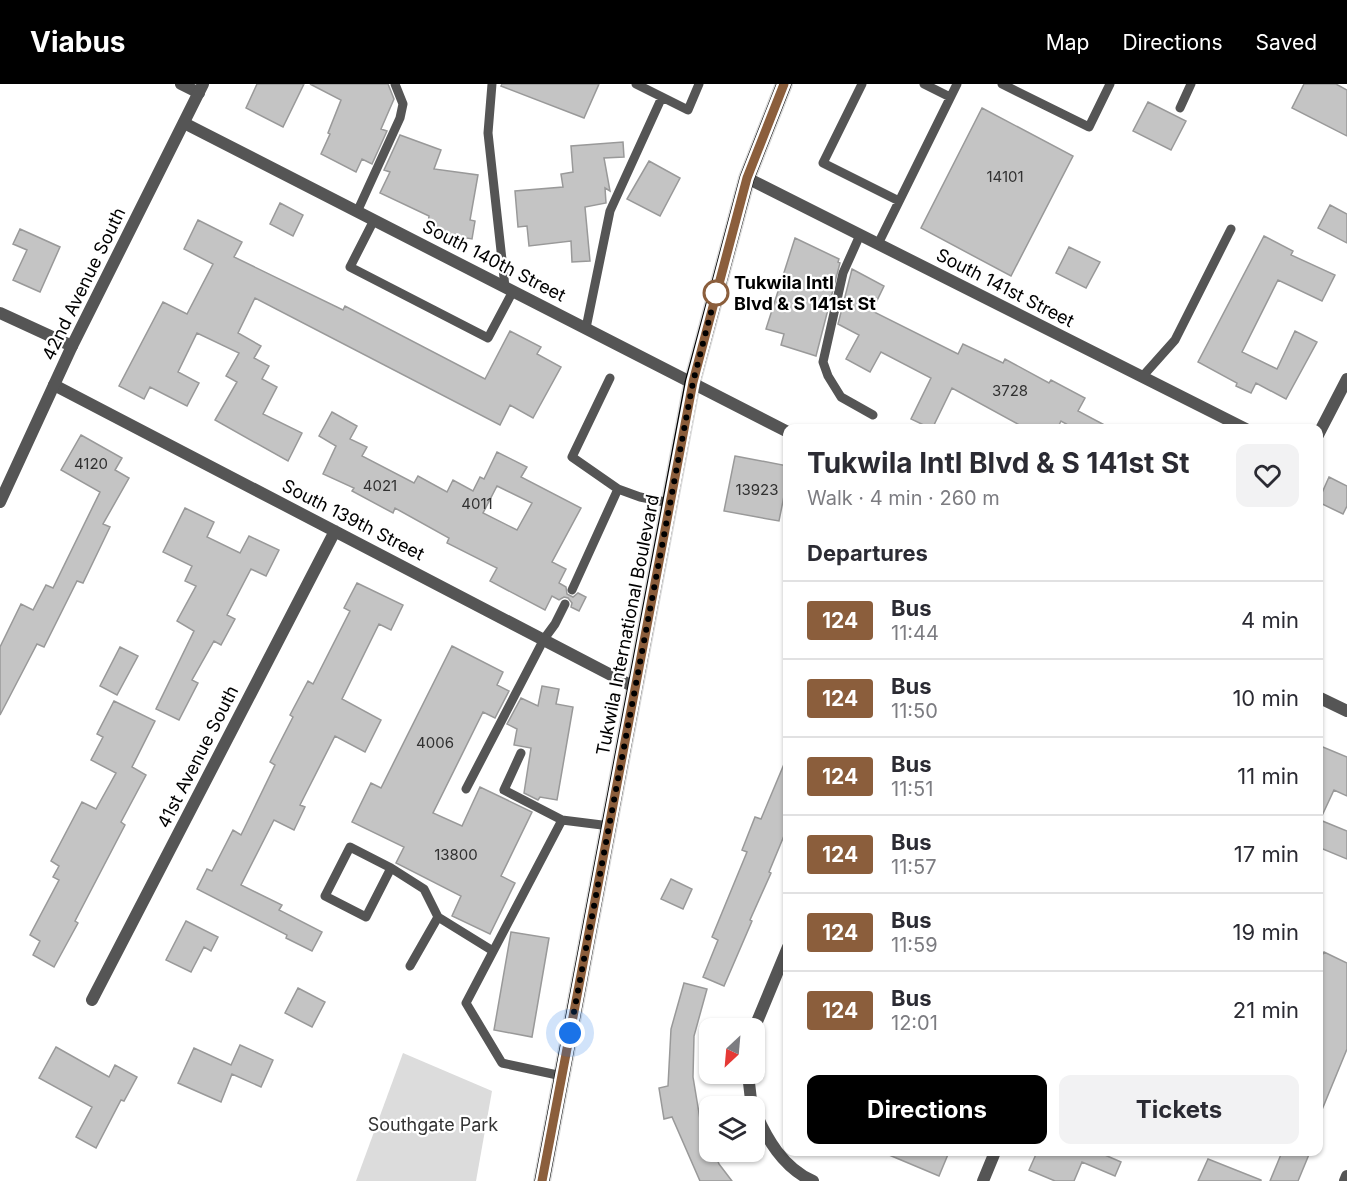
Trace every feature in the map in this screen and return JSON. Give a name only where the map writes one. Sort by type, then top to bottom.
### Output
[{"type":"main road","name":"Tukwila International Boulevard","points":[[542,1181],[693,382],[747,178],[784,84]]},
{"type":"street","points":[[181,84],[201,88]]},
{"type":"street","name":"42nd Avenue South","points":[[0,502],[72,346],[201,88]]},
{"type":"street","name":"South 140th Street","points":[[184,123],[783,429]]},
{"type":"street","name":"South 141st Street","points":[[747,178],[1236,424]]},
{"type":"street","points":[[0,313],[72,346]]},
{"type":"street","points":[[1323,425],[1347,379]]},
{"type":"street","name":"South 139th Street","points":[[54,385],[636,688]]},
{"type":"street","name":"41st Avenue South","points":[[92,1000],[335,531]]},
{"type":"street","points":[[1323,699],[1347,711]]},
{"type":"street","points":[[758,1018],[783,959]]},
{"type":"street","points":[[765,1135],[785,1162],[810,1179]]},
{"type":"street","points":[[983,1181],[993,1156]]},
{"type":"street","points":[[1345,1181],[1347,1176]]},
{"type":"lane","points":[[357,212],[400,118],[403,104],[395,84]]},
{"type":"lane","points":[[374,220],[350,267],[488,338],[509,289],[488,133],[492,84]]},
{"type":"lane","points":[[636,84],[688,110],[699,84]]},
{"type":"lane","points":[[862,84],[823,164],[899,201]]},
{"type":"lane","points":[[924,84],[950,97]]},
{"type":"lane","points":[[878,244],[957,84]]},
{"type":"lane","points":[[1002,84],[1089,127],[1110,84]]},
{"type":"lane","points":[[1180,108],[1191,84]]},
{"type":"lane","points":[[586,328],[610,211],[662,97]]},
{"type":"lane","points":[[1142,377],[1175,340],[1231,230]]},
{"type":"lane","points":[[860,235],[843,273],[823,362],[828,376],[841,397],[873,415]]},
{"type":"lane","points":[[610,378],[572,457],[618,489],[640,497],[670,503]]},
{"type":"lane","points":[[572,590],[618,489]]},
{"type":"lane","points":[[466,789],[544,639],[565,604]]},
{"type":"lane","points":[[521,753],[504,790],[562,820],[610,826]]},
{"type":"lane","points":[[562,820],[466,1003],[502,1063],[562,1076]]},
{"type":"lane","points":[[391,868],[366,917],[325,896],[350,847],[391,868],[424,889],[438,917],[494,951]]},
{"type":"lane","points":[[410,966],[438,917]]},
{"type":"green space","name":"Southgate Park","points":[[403,1053],[492,1091],[476,1181],[356,1181]]},
{"type":"building","points":[[257,84],[304,84],[283,127],[246,108]]},
{"type":"building","points":[[310,84],[388,84],[394,99],[381,129],[387,131],[372,164],[362,159],[356,172],[321,154],[341,100]]},
{"type":"building","points":[[502,84],[599,84],[584,118],[501,86]]},
{"type":"building","points":[[1304,84],[1336,84],[1347,90],[1347,136],[1292,108]]},
{"type":"building","points":[[1148,102],[1186,121],[1171,150],[1133,131]]},
{"type":"building","points":[[982,108],[1073,156],[1011,276],[921,228]]},
{"type":"building","points":[[400,135],[441,150],[434,169],[478,175],[470,220],[475,221],[472,239],[427,231],[429,216],[380,193],[390,172],[384,170]]},
{"type":"building","points":[[623,142],[624,157],[604,158],[610,191],[605,188],[606,203],[585,207],[590,261],[572,262],[571,241],[529,246],[527,226],[518,227],[515,191],[563,187],[561,174],[573,172],[571,146]]},
{"type":"building","points":[[649,161],[680,178],[660,216],[627,199]]},
{"type":"building","points":[[280,203],[303,215],[293,236],[270,224]]},
{"type":"building","points":[[1330,205],[1347,214],[1347,243],[1318,228]]},
{"type":"building","points":[[198,220],[242,242],[234,257],[343,310],[345,306],[485,379],[510,331],[541,347],[537,354],[561,367],[533,418],[510,405],[500,425],[255,298],[238,333],[261,346],[254,358],[269,366],[262,379],[277,387],[263,414],[302,433],[288,461],[215,420],[237,382],[226,376],[239,353],[197,333],[178,372],[199,383],[187,406],[150,387],[144,399],[119,386],[163,302],[187,314],[213,264],[184,249]]},
{"type":"building","points":[[20,229],[60,247],[40,292],[13,280],[27,250],[13,244]]},
{"type":"building","points":[[1264,236],[1293,251],[1291,255],[1335,275],[1322,301],[1278,280],[1242,352],[1277,369],[1295,331],[1317,342],[1286,399],[1256,383],[1251,393],[1198,362]]},
{"type":"building","points":[[795,238],[839,259],[840,263],[816,356],[781,345],[784,334],[766,329]]},
{"type":"building","points":[[1069,247],[1100,262],[1086,288],[1056,273]]},
{"type":"building","points":[[852,269],[884,286],[872,311],[958,354],[963,344],[1003,363],[1005,359],[1049,383],[1051,380],[1085,398],[1078,411],[1103,424],[1066,424],[1061,421],[1060,424],[1018,424],[952,388],[934,424],[922,424],[911,419],[931,378],[881,352],[870,372],[846,359],[859,335],[838,324]]},
{"type":"building","points":[[332,412],[357,426],[350,439],[367,447],[362,456],[414,483],[418,476],[447,492],[453,480],[473,491],[480,477],[484,479],[497,452],[527,467],[521,477],[581,508],[552,562],[566,569],[559,583],[566,587],[567,594],[573,597],[578,593],[586,597],[579,611],[571,607],[572,603],[568,598],[564,597],[559,600],[552,596],[545,610],[490,581],[497,568],[447,543],[449,538],[395,508],[393,513],[352,491],[354,488],[323,474],[336,446],[319,436]],"holes":[[[497,486],[532,503],[517,530],[483,513]]]},
{"type":"building","points":[[81,435],[122,458],[115,470],[129,478],[103,524],[110,527],[83,583],[77,581],[44,647],[37,644],[0,715],[0,647],[21,604],[33,610],[46,585],[53,588],[100,492],[61,470]]},
{"type":"building","points":[[735,456],[783,465],[783,501],[779,521],[724,511]]},
{"type":"building","points":[[1329,477],[1347,486],[1347,506],[1343,514],[1323,504],[1323,491]]},
{"type":"building","points":[[185,508],[214,522],[207,537],[240,553],[249,536],[279,550],[266,576],[251,569],[227,615],[235,619],[221,645],[214,641],[192,680],[198,683],[179,720],[156,709],[194,631],[177,621],[196,586],[185,581],[192,566],[163,552]]},
{"type":"building","points":[[357,583],[403,605],[391,630],[379,624],[342,699],[381,720],[365,752],[335,736],[300,805],[305,807],[294,830],[274,820],[241,885],[282,905],[279,910],[322,932],[312,951],[286,938],[287,935],[197,889],[207,869],[212,871],[233,830],[241,835],[275,765],[270,762],[293,717],[290,715],[308,681],[313,684],[350,611],[344,608]]},
{"type":"building","points":[[452,646],[503,672],[497,685],[509,691],[495,718],[483,712],[433,813],[462,826],[480,787],[532,812],[501,876],[515,883],[490,934],[452,916],[461,896],[396,863],[404,847],[352,822],[371,783],[381,788]]},
{"type":"building","points":[[120,647],[138,656],[117,695],[100,686]]},
{"type":"building","points":[[542,686],[559,689],[556,704],[573,707],[557,800],[540,797],[538,800],[524,793],[531,748],[514,745],[517,729],[507,724],[521,698],[538,706]]},
{"type":"building","points":[[114,701],[155,721],[132,767],[146,775],[121,822],[125,825],[54,967],[33,955],[40,941],[30,935],[59,880],[53,877],[59,866],[51,861],[82,802],[96,809],[116,773],[91,760],[103,737],[97,734]]},
{"type":"building","points":[[1323,747],[1347,757],[1347,796],[1334,790],[1323,814]]},
{"type":"building","points":[[783,767],[783,838],[769,872],[771,873],[750,920],[752,921],[724,986],[703,977],[718,940],[712,937],[747,852],[742,850],[755,817],[761,819]]},
{"type":"building","points":[[1323,821],[1347,831],[1347,859],[1323,849]]},
{"type":"building","points":[[671,879],[692,889],[683,909],[661,899]]},
{"type":"building","points":[[186,921],[218,937],[211,951],[204,947],[191,972],[166,960]]},
{"type":"building","points":[[511,932],[549,938],[532,1037],[494,1030]]},
{"type":"building","points":[[1324,952],[1347,963],[1347,1049],[1323,1107]]},
{"type":"building","points":[[684,983],[707,989],[694,1036],[693,1077],[699,1113],[699,1162],[718,1162],[732,1181],[700,1181],[672,1117],[664,1119],[659,1088],[668,1086],[671,1029]]},
{"type":"building","points":[[298,988],[325,1002],[312,1027],[285,1013]]},
{"type":"building","points":[[240,1045],[273,1060],[261,1087],[232,1074],[221,1102],[178,1083],[194,1048],[231,1065]]},
{"type":"building","points":[[56,1047],[109,1077],[115,1065],[137,1077],[124,1101],[121,1100],[96,1148],[76,1137],[92,1107],[39,1078]]},
{"type":"building","points":[[892,1156],[947,1156],[939,1176]]},
{"type":"building","points":[[1035,1156],[1107,1156],[1121,1162],[1115,1176],[1082,1162],[1074,1181],[1055,1181],[1029,1170]]},
{"type":"building","points":[[1280,1156],[1308,1156],[1298,1181],[1270,1181]]},
{"type":"building","points":[[1208,1159],[1261,1180],[1261,1181],[1198,1181]]},
{"type":"bus line","name":"124","points":[[542,1181],[693,382],[747,178],[784,84]]},
{"type":"place","name":"Tukwila Intl Blvd & S 141st St","points":[[716,293]]},
{"type":"route","points":[[570,1033],[693,382],[716,293]]}]
